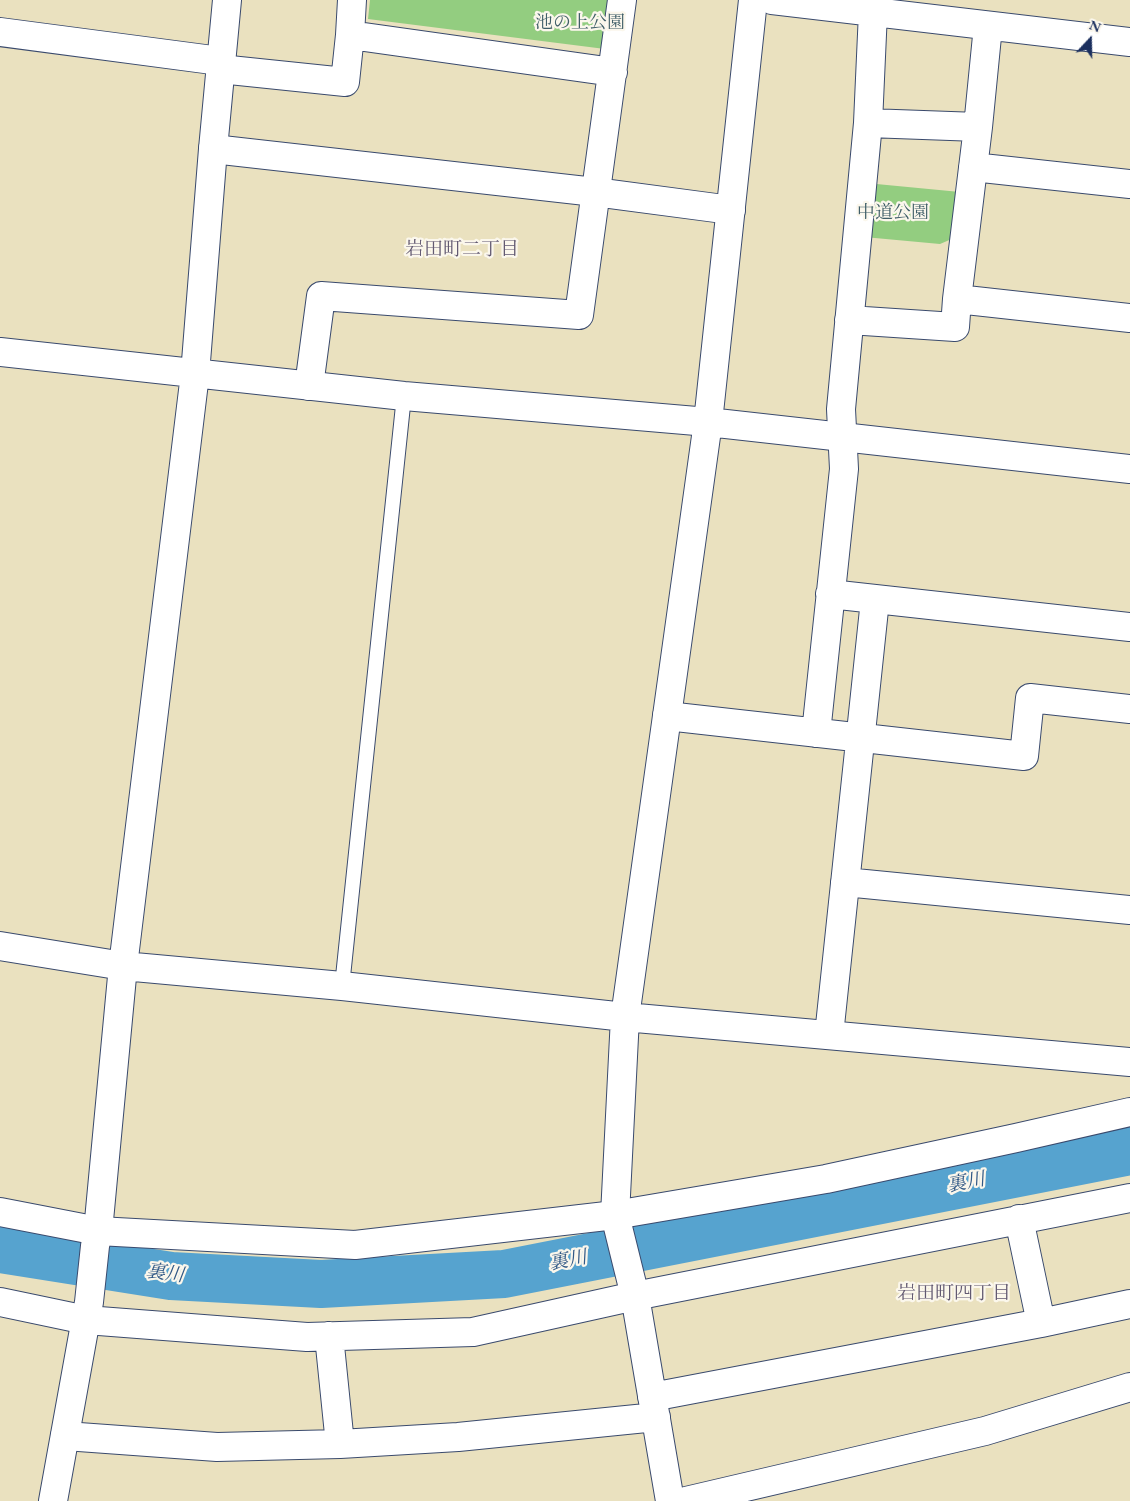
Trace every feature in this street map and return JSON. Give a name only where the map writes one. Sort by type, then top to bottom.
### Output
[{"type":"street","points":[[53,1501],[88,1311],[123,966],[195,374],[227,0]]},
{"type":"street","points":[[0,32],[344,82],[352,0]]},
{"type":"street","points":[[309,386],[321,296],[579,315],[622,0]]},
{"type":"street","points":[[670,1501],[632,1286],[616,1220],[625,1017],[708,422],[753,0]]},
{"type":"street","points":[[772,0],[1130,42]]},
{"type":"street","points":[[816,733],[844,469],[841,409],[868,123],[873,12]]},
{"type":"street","points":[[849,320],[955,327],[988,26]]},
{"type":"street","points":[[350,35],[613,72]]},
{"type":"street","points":[[868,123],[978,128]]},
{"type":"street","points":[[213,149],[595,192],[731,210]]},
{"type":"street","points":[[973,167],[1130,184]]},
{"type":"street","points":[[957,299],[1130,318]]},
{"type":"street","points":[[0,352],[404,396],[708,422],[1130,469]]},
{"type":"street","points":[[830,594],[1130,627]]},
{"type":"street","points":[[829,1035],[875,600]]},
{"type":"street","points":[[667,716],[1024,756],[1030,698],[1130,709]]},
{"type":"street","points":[[845,882],[1130,910]]},
{"type":"street","points":[[0,946],[123,966],[342,986],[625,1017],[1130,1062]]},
{"type":"street","points":[[0,1212],[96,1239],[355,1245],[616,1220],[826,1179],[1130,1112]]},
{"type":"street","points":[[0,1302],[307,1337],[473,1332],[632,1286],[1130,1198]]},
{"type":"street","points":[[1019,1219],[1041,1324]]},
{"type":"street","points":[[65,1436],[217,1447],[340,1444],[458,1437],[654,1407],[1130,1304]]},
{"type":"street","points":[[329,1336],[340,1444]]},
{"type":"street","points":[[686,1501],[985,1431],[1130,1387]]},
{"type":"lane","points":[[342,986],[404,396]]},
{"type":"green space","name":"池の上公園","points":[[370,0],[608,0],[605,49],[368,19]]},
{"type":"green space","name":"中道公園","points":[[866,183],[960,192],[954,238],[940,244],[864,237]]},
{"type":"waterway","name":"裏川","points":[[0,1249],[171,1276],[321,1284],[504,1274],[1130,1151]]},
{"type":"district","name":"岩田町二丁目","points":[[462,250]]},
{"type":"district","name":"岩田町四丁目","points":[[954,1294]]}]
